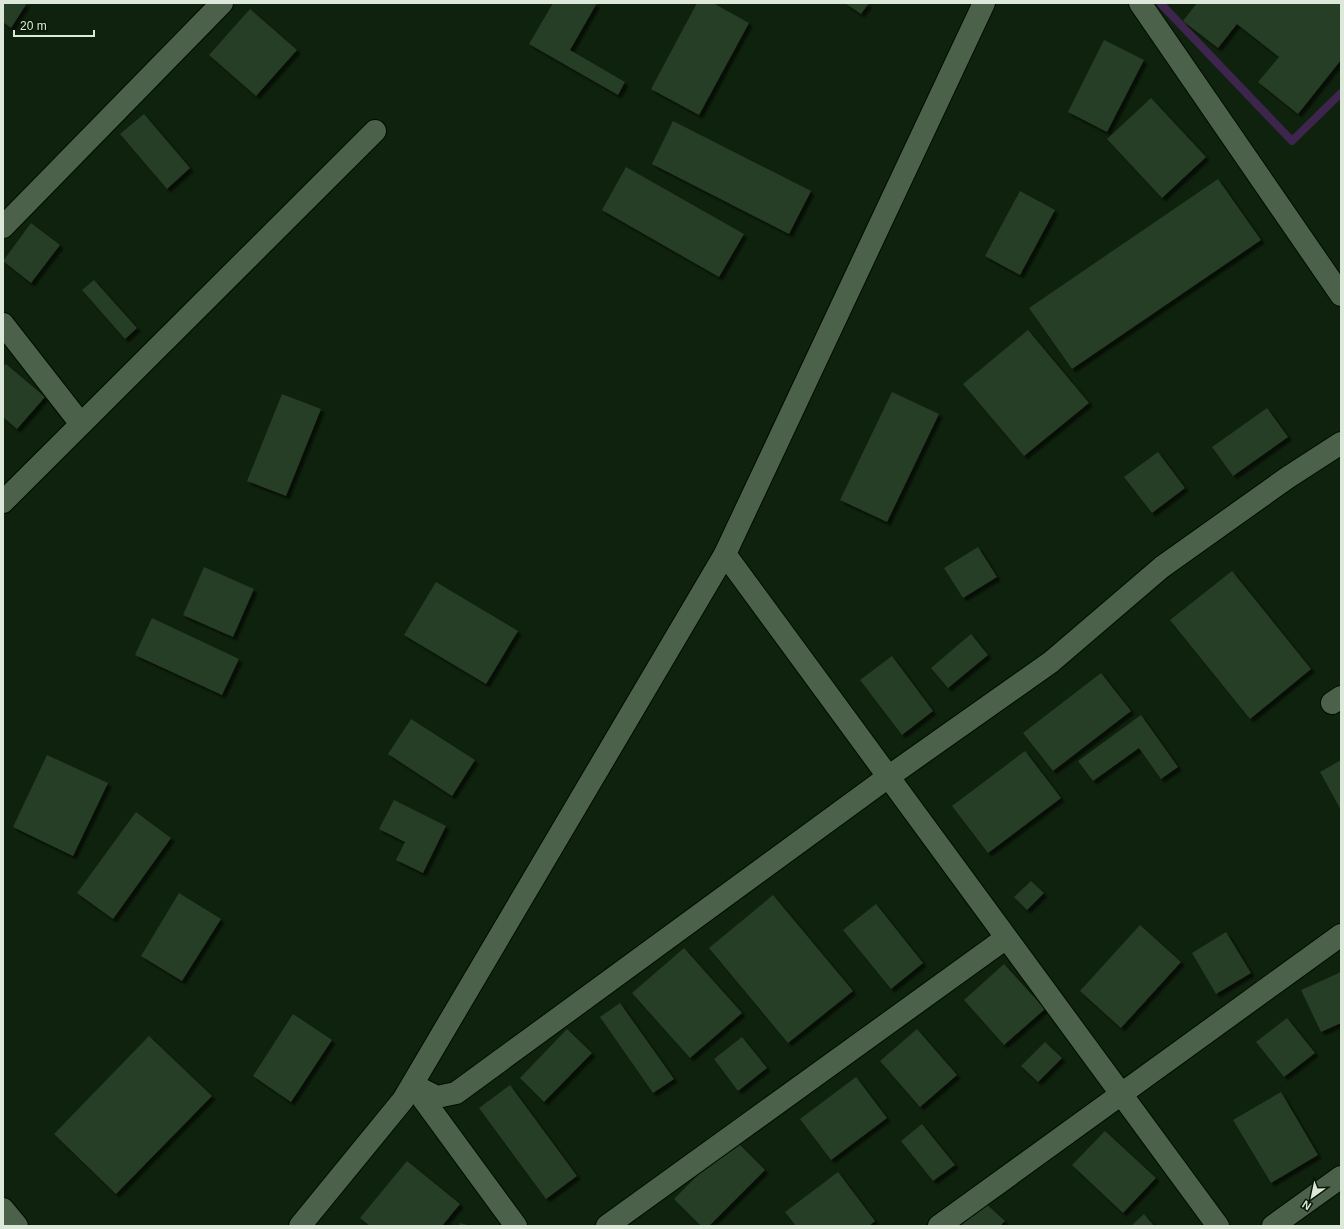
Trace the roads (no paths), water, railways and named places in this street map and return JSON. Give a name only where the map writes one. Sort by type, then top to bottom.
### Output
[{"type":"street","points":[[3,227],[222,3]]},
{"type":"street","points":[[300,1226],[403,1100],[413,1085],[724,554],[984,3]]},
{"type":"street","points":[[1140,3],[1341,295]]},
{"type":"street","points":[[3,502],[375,131]]},
{"type":"street","points":[[3,324],[81,424]]},
{"type":"street","points":[[413,1085],[437,1097],[456,1094],[888,777],[1051,662],[1162,567],[1287,478],[1341,443]]},
{"type":"street","points":[[724,554],[1218,1226]]},
{"type":"street","points":[[939,1226],[1341,935]]},
{"type":"street","points":[[607,1226],[1006,938]]},
{"type":"street","points":[[413,1085],[516,1226]]},
{"type":"street","points":[[1273,1226],[1341,1176]]},
{"type":"street","points":[[3,1209],[17,1226]]},
{"type":"waterway","points":[[1160,3],[1292,141],[1341,93]]}]
